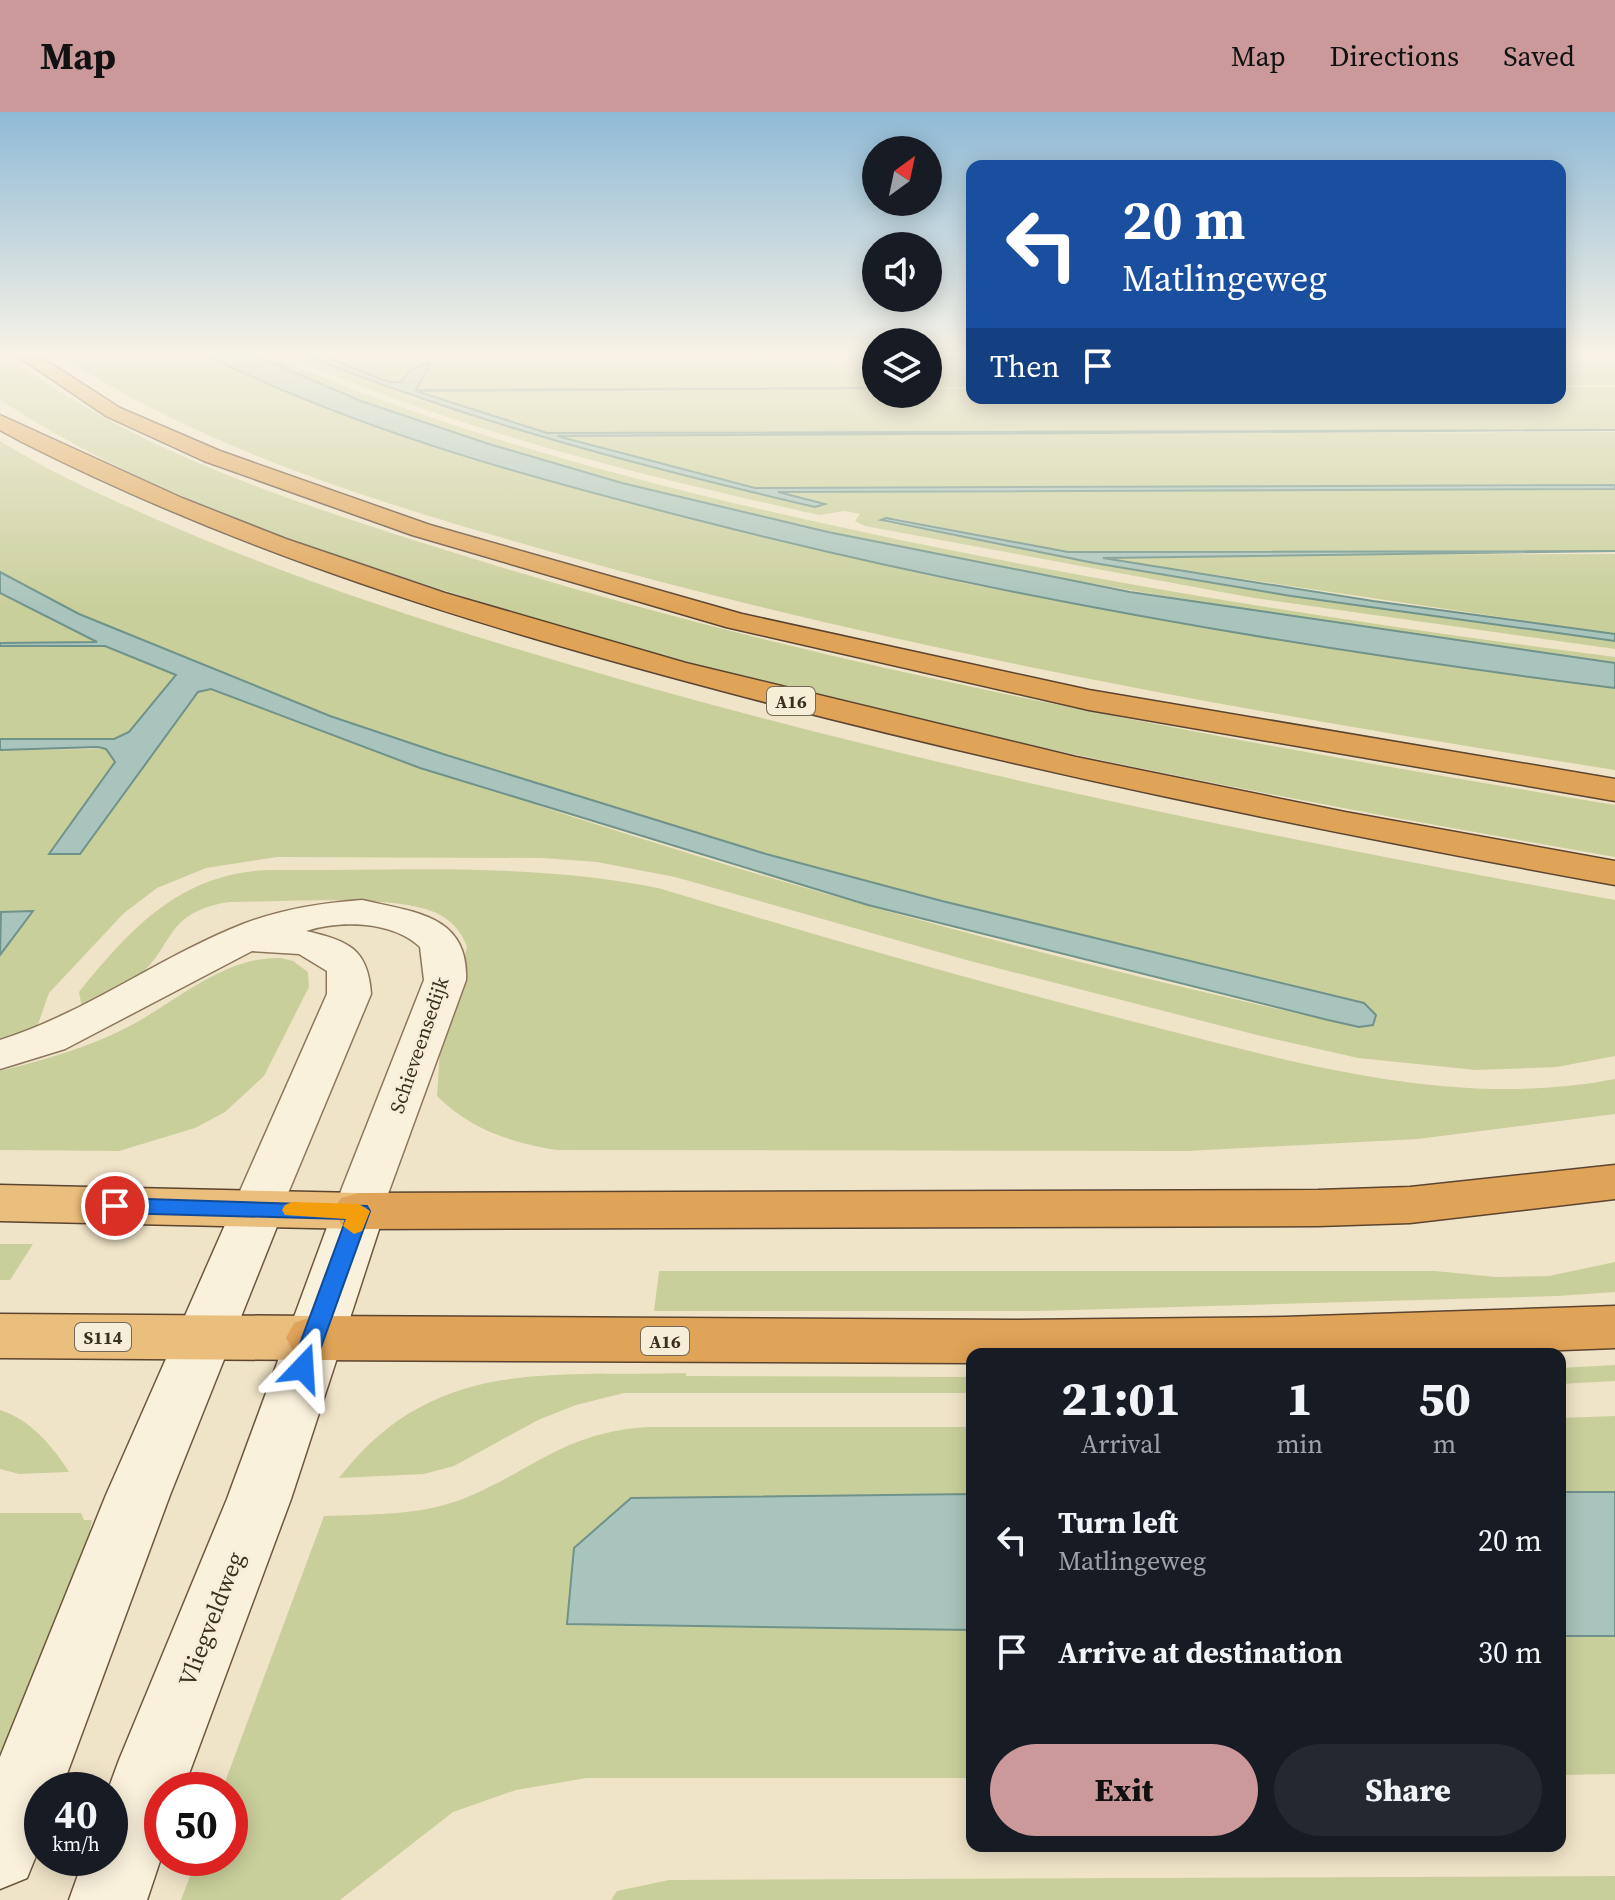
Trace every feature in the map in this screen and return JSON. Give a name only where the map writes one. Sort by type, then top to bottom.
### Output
[{"type":"highway","name":"A16","points":[[40,440],[164,500],[275,547],[421,597],[723,685],[1097,773],[1434,841],[1615,873]]},
{"type":"highway","points":[[177,440],[212,456],[421,530],[736,621],[1089,700],[1615,790]]},
{"type":"highway","points":[[0,1203],[359,1211],[1318,1208],[1410,1205],[1615,1182]]},
{"type":"highway","name":"A16","points":[[314,1338],[1017,1342],[1284,1339],[1615,1327]]},
{"type":"highway","name":"S114","points":[[0,1336],[314,1338]]},
{"type":"street","name":"Schieveensedijk","points":[[0,1055],[54,1040],[242,941],[312,914],[379,914],[406,921],[428,931],[444,945],[447,959],[445,980],[359,1211]]},
{"type":"street","points":[[0,1851],[138,1495],[349,994],[348,968],[333,954],[309,944],[242,941]]},
{"type":"street","name":"Vliegveldweg","points":[[108,1900],[156,1760],[259,1499],[359,1211]]},
{"type":"green space","points":[[67,440],[150,440],[281,495],[455,553],[597,595],[885,668],[1176,728],[1615,805],[1615,857],[1190,778],[1049,749],[768,683],[629,646],[364,565],[238,519],[116,466]]},
{"type":"green space","points":[[222,440],[417,440],[458,455],[767,538],[963,583],[1200,627],[1615,688],[1615,770],[1216,703],[952,651],[820,621],[689,589],[431,517]]},
{"type":"green space","points":[[473,440],[502,440],[713,498],[956,551],[1332,617],[1615,657],[1615,663],[1175,598],[956,558],[739,511]]},
{"type":"green space","points":[[522,440],[551,440],[694,478],[824,504],[773,492],[1615,489],[1615,551],[1068,552],[893,518],[886,518],[883,522],[1291,596],[1615,641],[1615,649],[1254,598],[865,526],[855,521],[860,514],[845,511],[819,515]]},
{"type":"green space","points":[[571,440],[1615,440],[1615,485],[755,488]]},
{"type":"green space","points":[[0,441],[112,500],[280,570],[456,630],[638,684],[915,756],[1194,819],[1615,900],[1615,1056],[1557,1067],[1476,1070],[1358,1058],[970,961],[675,877],[597,862],[543,858],[277,857],[206,868],[157,888],[124,913],[49,993],[36,1030],[0,1040],[0,955],[33,912],[0,913],[0,750],[106,749],[115,762],[50,853],[80,854],[198,691],[211,689],[351,741],[635,837],[922,921],[1067,959],[1359,1027],[1373,1025],[1376,1015],[1364,1003],[942,901],[766,854],[330,716],[79,614],[0,572]]},
{"type":"green space","points":[[1615,554],[1615,634],[1101,558],[1107,555]]},
{"type":"green space","points":[[0,593],[89,638],[100,643],[0,643]]},
{"type":"green space","points":[[0,646],[105,646],[176,675],[129,733],[114,739],[0,739]]},
{"type":"green space","points":[[266,870],[512,871],[561,874],[658,888],[1021,992],[1318,1067],[1436,1086],[1495,1089],[1555,1087],[1615,1079],[1615,1114],[1418,1139],[1188,1151],[557,1150],[492,1133],[463,1117],[437,1096],[440,1050],[467,947],[454,926],[434,912],[415,906],[364,901],[229,902],[207,907],[180,923],[157,956],[132,982],[82,1008],[79,992],[118,947],[159,909],[207,882]]},
{"type":"green space","points":[[260,959],[293,961],[308,972],[309,987],[264,1076],[225,1112],[195,1128],[119,1151],[0,1150],[0,1071],[65,1053],[113,1034],[220,972]]},
{"type":"green space","points":[[0,1244],[33,1244],[10,1280],[0,1280]]},
{"type":"green space","points":[[1615,1262],[1615,1292],[1558,1296],[1039,1311],[654,1311],[659,1271],[1435,1271],[1496,1277],[1549,1276]]},
{"type":"green space","points":[[1615,1365],[1615,1381],[1566,1384],[1566,1368]]},
{"type":"green space","points":[[587,1374],[966,1377],[966,1393],[624,1393],[576,1405],[538,1420],[454,1466],[424,1474],[339,1478],[375,1439],[413,1411],[454,1392],[496,1381]]},
{"type":"green space","points":[[0,1410],[21,1420],[40,1435],[69,1472],[19,1474],[0,1469]]},
{"type":"green space","points":[[1615,1416],[1615,1492],[1566,1492],[1566,1418]]},
{"type":"green space","points":[[648,1427],[966,1427],[966,1494],[631,1498],[567,1624],[966,1630],[966,1778],[587,1778],[516,1790],[453,1812],[340,1900],[181,1900],[190,1876],[248,1876],[248,1772],[229,1772],[324,1516],[391,1513],[441,1506],[483,1490],[548,1455],[592,1437]]},
{"type":"green space","points":[[0,1513],[81,1513],[84,1520],[92,1520],[81,1574],[0,1802]]},
{"type":"green space","points":[[1566,1636],[1615,1636],[1615,1774],[1566,1775]]},
{"type":"green space","points":[[1615,1876],[1615,1900],[611,1900],[617,1891],[669,1880]]},
{"type":"water","points":[[416,440],[478,440],[622,483],[828,532],[1130,592],[1615,663],[1615,688],[1388,657],[1049,599],[713,524]]},
{"type":"water","points":[[555,440],[574,440],[755,488],[1615,485],[1615,489],[778,492],[825,504],[815,507]]},
{"type":"water","points":[[886,518],[1068,552],[1615,551],[1103,558],[1373,601],[1615,634],[1615,641],[1291,596],[1094,563],[881,520]]},
{"type":"water","points":[[0,572],[79,614],[330,716],[443,754],[766,854],[942,901],[1364,1003],[1376,1015],[1373,1025],[1359,1027],[1328,1020],[868,905],[420,768],[211,689],[198,692],[80,854],[49,854],[115,762],[106,749],[98,747],[0,750],[0,739],[114,739],[129,732],[176,675],[105,646],[0,646],[0,643],[97,642],[0,593]]},
{"type":"water","points":[[33,911],[0,955],[1,912]]},
{"type":"water","points":[[1566,1492],[1615,1492],[1615,1636],[1566,1636]]},
{"type":"water","points":[[966,1494],[966,1630],[567,1624],[574,1548],[631,1498]]},
{"type":"slow traffic","points":[[292,1210],[359,1211],[354,1226]]},
{"type":"route","points":[[115,1206],[359,1211],[303,1368]]}]
